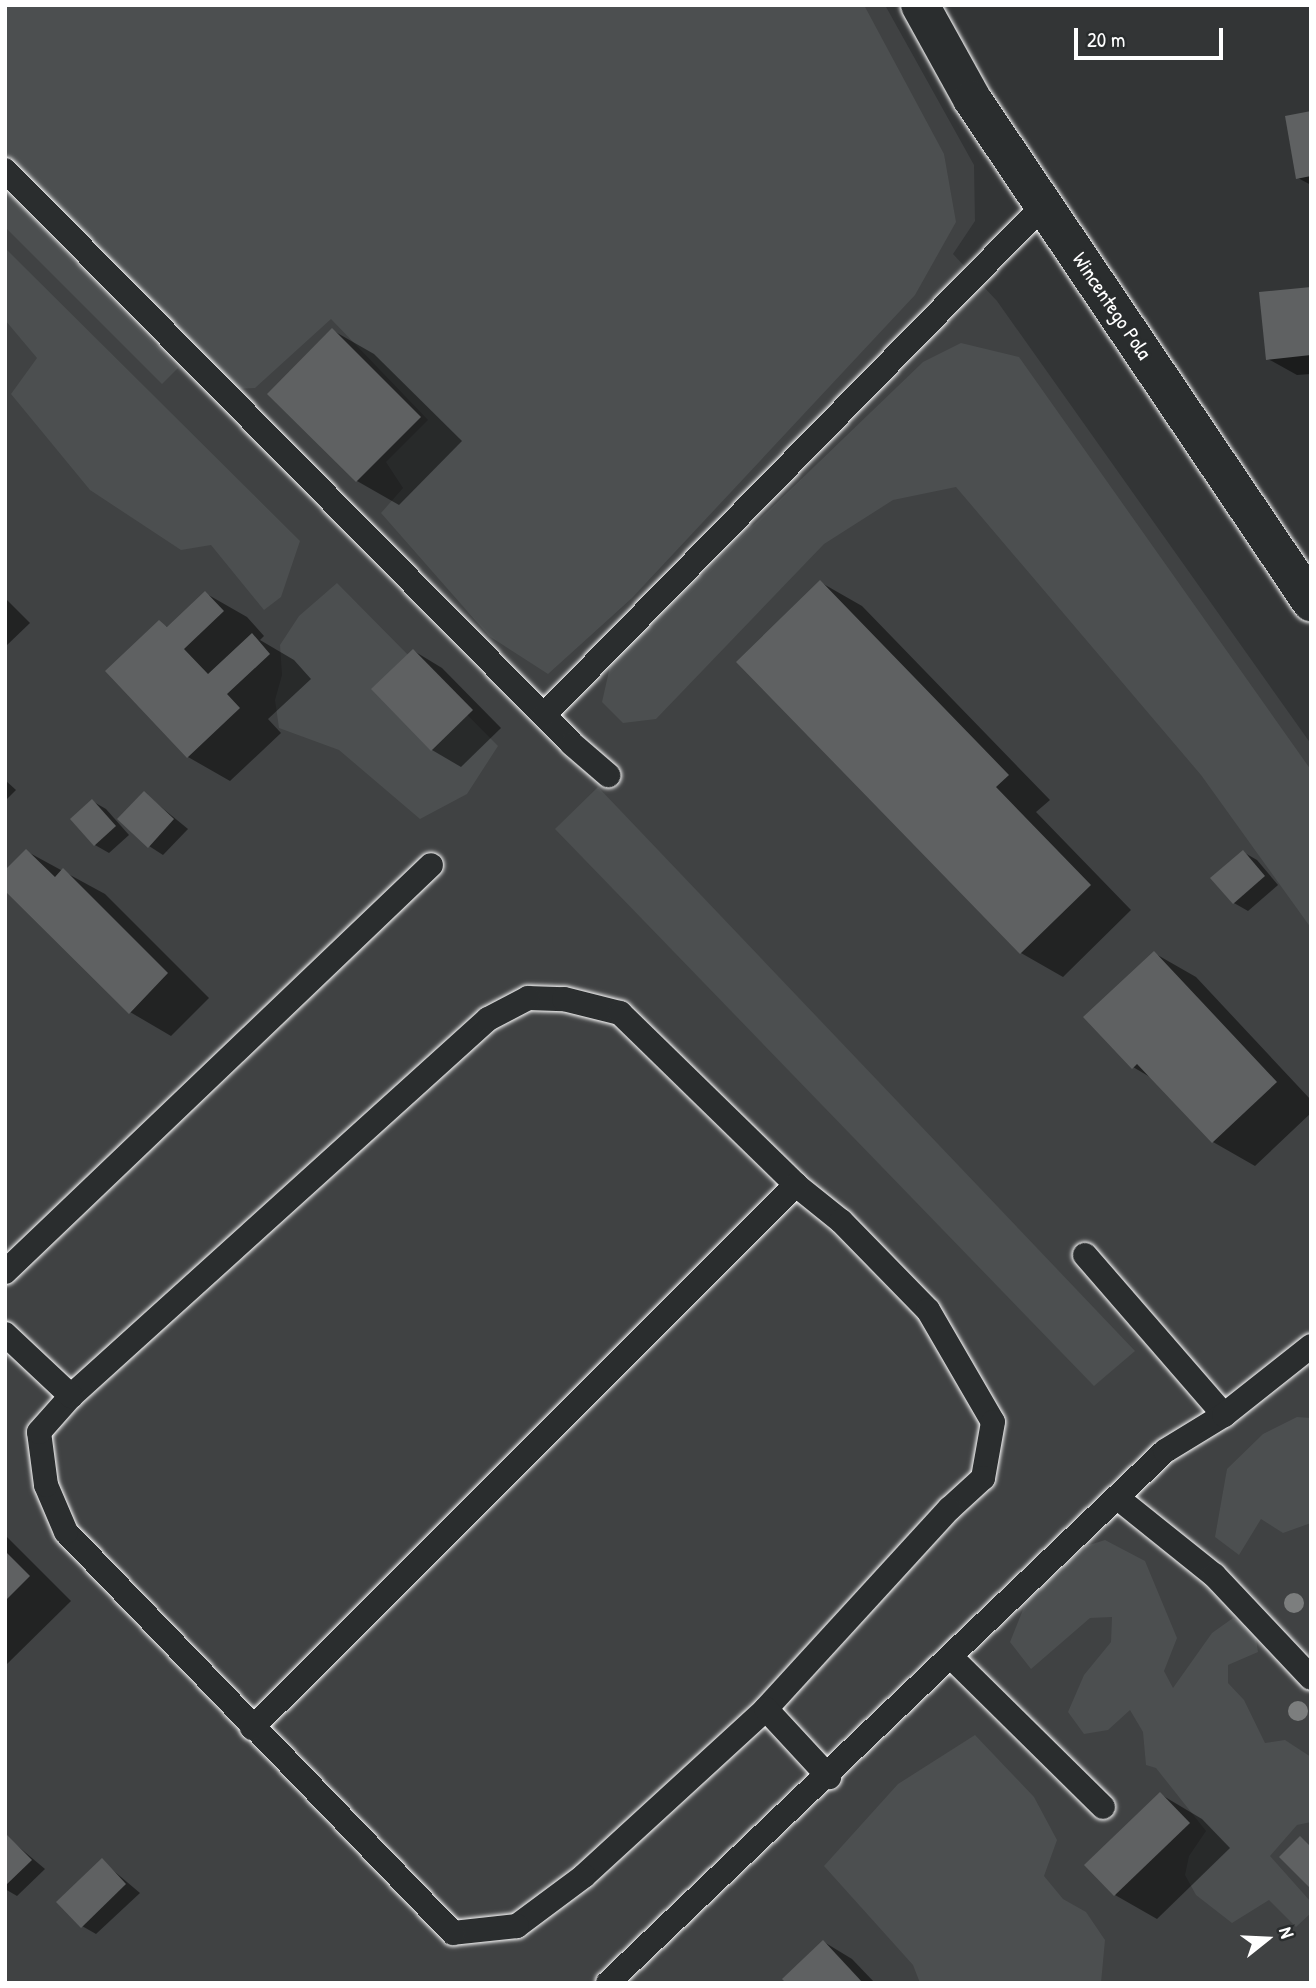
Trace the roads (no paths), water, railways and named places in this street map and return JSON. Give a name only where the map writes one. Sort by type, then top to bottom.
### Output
[{"type":"street","name":"Wincentego Pola","points":[[920,5],[972,99],[1311,602]]},
{"type":"lane","points":[[5,170],[544,715],[608,775]]},
{"type":"lane","points":[[544,715],[1044,205]]},
{"type":"lane","points":[[5,1272],[432,864]]},
{"type":"lane","points":[[528,998],[564,999],[620,1013],[796,1185],[841,1221],[928,1310],[993,1422],[983,1478],[949,1509],[766,1709],[584,1876],[517,1926],[453,1933],[252,1728],[66,1532],[46,1485],[39,1432],[71,1396],[488,1019],[528,998]]},
{"type":"lane","points":[[252,1728],[796,1185]]},
{"type":"lane","points":[[1085,1255],[1224,1415]]},
{"type":"lane","points":[[5,1334],[71,1396]]},
{"type":"lane","points":[[608,1983],[829,1777],[1119,1499],[1165,1451],[1224,1415],[1311,1346]]},
{"type":"lane","points":[[1119,1499],[1214,1575],[1311,1678]]},
{"type":"lane","points":[[953,1658],[1103,1807]]},
{"type":"lane","points":[[766,1709],[829,1777]]}]
